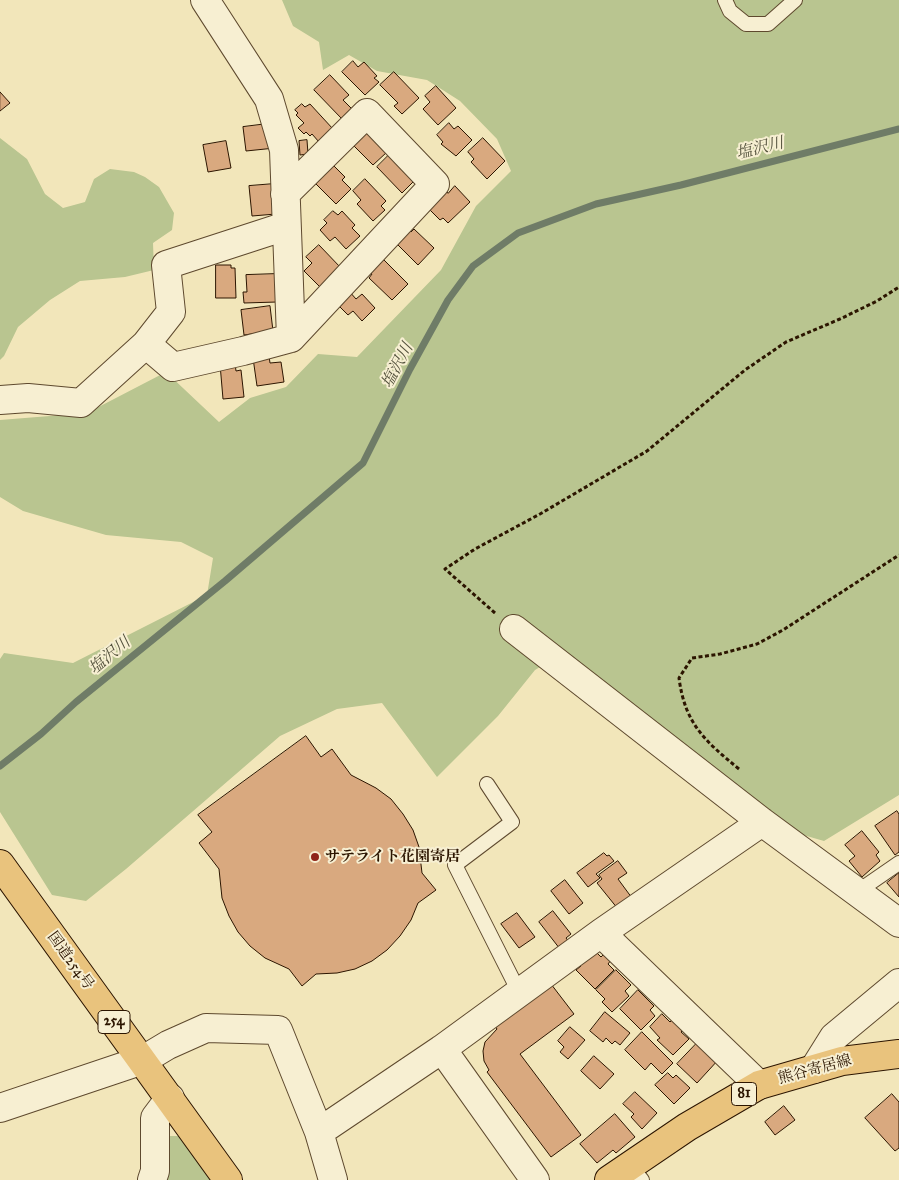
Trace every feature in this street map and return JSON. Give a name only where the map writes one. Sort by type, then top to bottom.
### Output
[{"type":"main road","name":"国道254号","points":[[0,864],[228,1180]]},
{"type":"main road","name":"熊谷寄居線","points":[[627,1175],[687,1127],[760,1085],[842,1060],[899,1054]]},
{"type":"street","points":[[205,0],[269,99],[284,150],[290,338]]},
{"type":"street","points":[[146,344],[173,367],[290,338],[435,184],[367,113],[285,194]]},
{"type":"street","points":[[0,400],[28,398],[82,403],[146,344],[171,312],[166,265],[286,226]]},
{"type":"street","points":[[514,629],[762,822],[899,924]]},
{"type":"street","points":[[319,1132],[442,1048],[601,933],[762,822]]},
{"type":"street","points":[[601,933],[760,1085]]},
{"type":"street","points":[[814,1069],[834,1037],[899,983]]},
{"type":"street","points":[[0,1108],[142,1060],[168,1045],[206,1028],[278,1030],[319,1132],[333,1180]]},
{"type":"street","points":[[442,1048],[535,1180]]},
{"type":"street","points":[[152,1180],[155,1171],[155,1118],[170,1098]]},
{"type":"lane","points":[[725,0],[730,11],[746,24],[768,24],[795,0]]},
{"type":"lane","points":[[487,784],[512,822],[456,864],[519,992]]},
{"type":"lane","points":[[857,892],[899,863]]},
{"type":"path","points":[[514,629],[445,569],[475,549],[540,514],[647,451],[745,370],[786,342],[877,301],[899,287]]},
{"type":"path","points":[[744,774],[706,741],[692,723],[681,697],[679,678],[692,658],[720,654],[756,644],[783,630],[899,555]]},
{"type":"green space","points":[[282,0],[899,0],[899,795],[824,841],[786,830],[563,653],[535,670],[498,716],[437,777],[382,703],[337,709],[280,736],[126,869],[86,901],[52,895],[0,812],[0,659],[4,653],[73,663],[207,595],[213,558],[181,542],[106,535],[23,511],[0,497],[0,420],[87,413],[166,372],[219,422],[250,398],[286,387],[318,354],[357,357],[441,270],[476,206],[511,171],[497,139],[460,101],[427,80],[377,71],[349,55],[323,70],[319,42],[293,26]]},
{"type":"green space","points":[[0,138],[27,159],[45,194],[63,208],[85,202],[94,179],[110,169],[134,172],[145,177],[159,187],[174,213],[172,230],[153,243],[154,270],[125,277],[80,281],[50,300],[18,327],[4,356],[0,360]]},
{"type":"green space","points":[[170,1136],[178,1136],[212,1180],[163,1180],[163,1156]]},
{"type":"building","points":[[353,61],[358,67],[364,62],[377,76],[374,78],[379,82],[365,95],[342,72]]},
{"type":"building","points":[[394,72],[419,98],[402,114],[394,106],[398,103],[380,85]]},
{"type":"building","points":[[330,75],[349,95],[343,100],[352,109],[342,119],[314,90]]},
{"type":"building","points":[[436,86],[456,108],[438,125],[423,109],[430,102],[425,96]]},
{"type":"building","points":[[0,92],[10,103],[0,111]]},
{"type":"building","points":[[302,104],[305,107],[310,104],[333,129],[319,142],[312,134],[310,136],[306,132],[304,134],[298,128],[304,123],[296,115],[298,113],[295,110]]},
{"type":"building","points":[[449,123],[454,129],[458,126],[472,140],[456,156],[441,144],[443,142],[437,135]]},
{"type":"building","points":[[267,124],[275,148],[246,151],[243,127]]},
{"type":"building","points":[[371,127],[387,152],[373,165],[349,141]]},
{"type":"building","points":[[483,138],[505,161],[487,179],[471,162],[474,159],[468,152]]},
{"type":"building","points":[[307,140],[308,154],[300,155],[299,141]]},
{"type":"building","points":[[226,141],[231,168],[208,172],[203,145]]},
{"type":"building","points":[[390,154],[418,177],[402,193],[377,167]]},
{"type":"building","points":[[331,163],[345,177],[342,180],[351,189],[336,204],[312,180]]},
{"type":"building","points":[[365,179],[386,201],[381,206],[385,210],[373,221],[357,204],[361,200],[353,191]]},
{"type":"building","points":[[274,184],[276,214],[252,216],[249,186]]},
{"type":"building","points":[[455,186],[470,202],[448,223],[443,218],[440,220],[428,208],[445,191],[448,193]]},
{"type":"building","points":[[333,211],[338,215],[342,211],[355,225],[352,228],[360,236],[346,249],[335,237],[330,241],[320,230],[327,223],[324,220]]},
{"type":"building","points":[[406,226],[411,232],[414,229],[434,248],[418,265],[393,240]]},
{"type":"building","points":[[319,245],[341,268],[321,288],[304,271],[312,263],[306,257]]},
{"type":"building","points":[[381,257],[408,284],[392,300],[369,278],[372,274],[368,270]]},
{"type":"building","points":[[216,265],[231,265],[231,268],[235,268],[236,298],[216,298]]},
{"type":"building","points":[[276,274],[277,302],[244,303],[243,292],[247,292],[246,275]]},
{"type":"building","points":[[349,291],[356,299],[362,294],[375,308],[362,321],[353,311],[348,315],[336,303]]},
{"type":"building","points":[[270,306],[273,331],[244,335],[241,310]]},
{"type":"building","points":[[269,356],[270,363],[281,362],[284,382],[257,386],[253,358]]},
{"type":"building","points":[[235,363],[236,371],[241,370],[244,397],[223,399],[220,364]]},
{"type":"building","name":"サテライト花園寄居","points":[[306,736],[321,757],[332,749],[351,775],[376,788],[391,799],[413,830],[419,847],[422,873],[436,890],[418,903],[411,920],[400,936],[387,950],[372,961],[355,969],[337,973],[316,974],[302,986],[289,969],[265,958],[250,946],[238,932],[222,898],[219,869],[199,843],[212,832],[198,815]]},
{"type":"building","points":[[897,811],[899,814],[899,852],[895,855],[875,826]]},
{"type":"building","points":[[862,831],[879,852],[876,855],[880,861],[862,877],[849,861],[855,856],[845,845]]},
{"type":"building","points":[[604,853],[607,856],[609,855],[614,861],[596,874],[600,878],[588,887],[577,873]]},
{"type":"building","points":[[618,861],[627,873],[618,879],[632,898],[618,909],[597,883],[602,879],[599,875]]},
{"type":"building","points":[[899,873],[899,897],[887,883]]},
{"type":"building","points":[[565,880],[583,903],[569,914],[551,891]]},
{"type":"building","points":[[553,911],[571,934],[566,938],[569,942],[560,949],[539,922]]},
{"type":"building","points":[[517,913],[535,937],[519,948],[501,924]]},
{"type":"building","points":[[592,948],[601,957],[604,954],[611,960],[608,964],[614,970],[595,989],[576,970],[581,966],[577,963]]},
{"type":"building","points":[[616,970],[631,985],[625,991],[629,996],[612,1012],[602,1002],[605,999],[596,990]]},
{"type":"building","points":[[551,984],[574,1014],[520,1054],[581,1135],[551,1157],[487,1072],[489,1070],[484,1061],[483,1051],[485,1042],[497,1029],[495,1026]]},
{"type":"building","points":[[638,990],[654,1006],[650,1010],[655,1016],[641,1030],[620,1009]]},
{"type":"building","points":[[605,1012],[630,1033],[620,1045],[615,1041],[612,1044],[606,1038],[603,1042],[590,1031]]},
{"type":"building","points":[[662,1014],[670,1022],[673,1019],[684,1029],[681,1032],[689,1039],[673,1055],[657,1040],[660,1038],[650,1027]]},
{"type":"building","points":[[570,1027],[585,1040],[568,1059],[560,1052],[564,1047],[558,1041]]},
{"type":"building","points":[[642,1032],[673,1063],[662,1074],[651,1063],[645,1070],[625,1050]]},
{"type":"building","points":[[699,1041],[719,1059],[697,1083],[677,1064]]},
{"type":"building","points":[[594,1056],[614,1074],[600,1089],[581,1071]]},
{"type":"building","points":[[668,1073],[673,1078],[676,1075],[690,1088],[674,1104],[655,1085]]},
{"type":"building","points":[[635,1092],[657,1113],[642,1129],[631,1117],[634,1114],[623,1104]]},
{"type":"building","points":[[892,1094],[899,1102],[899,1148],[895,1151],[865,1118]]},
{"type":"building","points":[[784,1106],[795,1120],[775,1135],[765,1122]]},
{"type":"building","points":[[615,1114],[635,1137],[616,1153],[613,1150],[597,1163],[580,1144]]},
{"type":"waterway","name":"塩沢川","points":[[0,766],[225,581],[363,463],[410,369],[448,300],[473,266],[518,233],[596,204],[681,185],[899,129]]},
{"type":"place","name":"サテライト花園寄居","points":[[315,857]]}]
